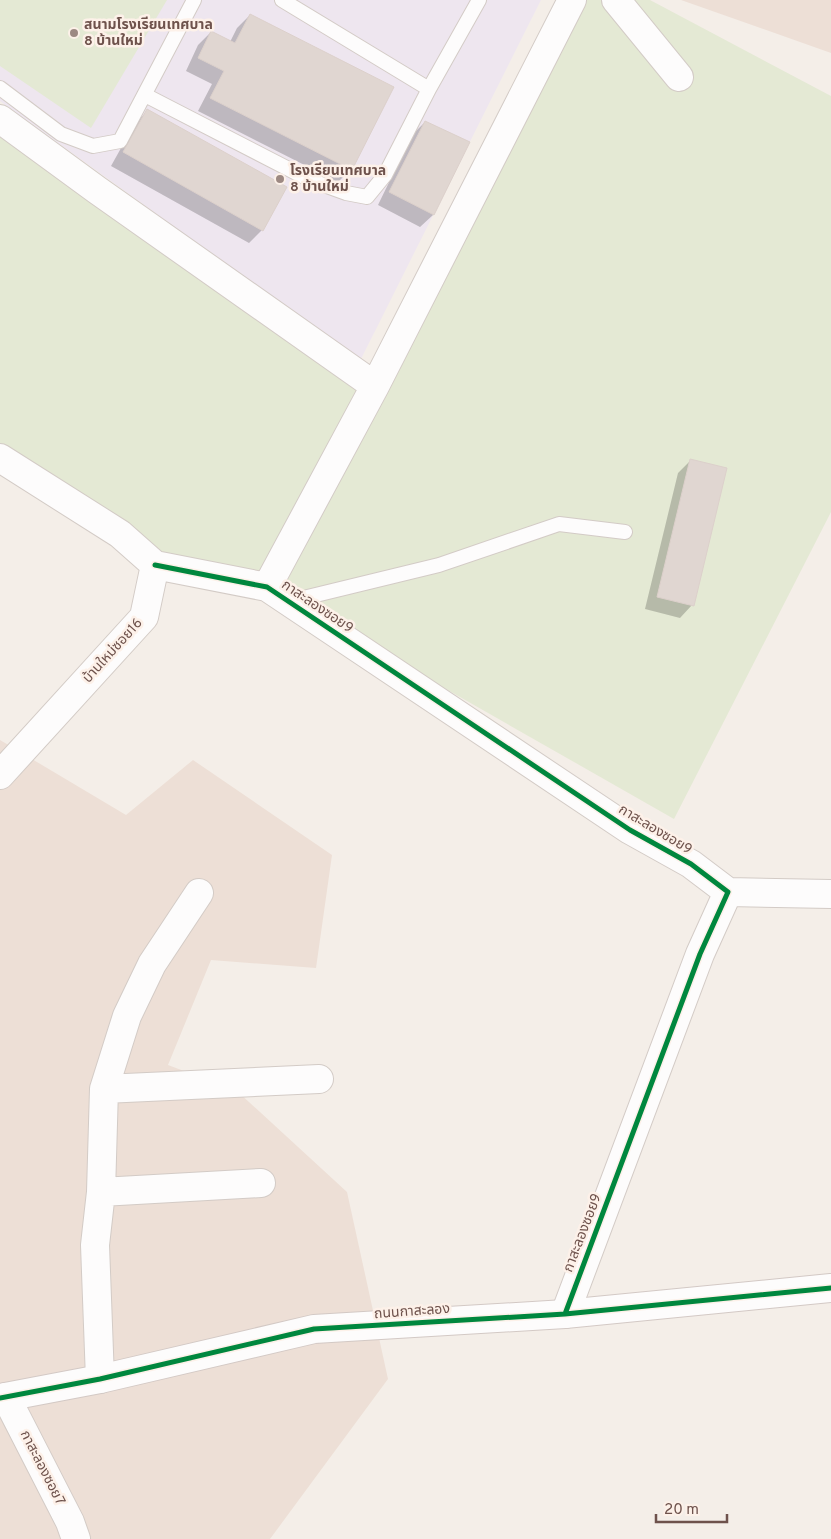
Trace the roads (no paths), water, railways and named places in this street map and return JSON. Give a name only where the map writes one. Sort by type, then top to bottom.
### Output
[{"type":"street","points":[[0,458],[120,534],[155,565],[267,587],[375,386],[572,0]]},
{"type":"street","points":[[616,0],[679,77]]},
{"type":"street","points":[[0,119],[97,190],[375,386]]},
{"type":"street","name":"บ้านใหม่ซอย16","points":[[0,775],[144,617],[155,565]]},
{"type":"street","name":"กาสะลองซอย9","points":[[267,587],[622,824],[691,864],[728,892],[700,954],[565,1314]]},
{"type":"street","points":[[728,892],[831,894]]},
{"type":"street","points":[[100,1380],[95,1245],[101,1192],[104,1089],[127,1016],[152,964],[200,893]]},
{"type":"street","points":[[104,1089],[319,1079]]},
{"type":"street","points":[[101,1192],[261,1183]]},
{"type":"street","name":"ถนนกาสะลอง","points":[[3,1398],[100,1380],[314,1329],[565,1314],[831,1288]]},
{"type":"street","name":"กาสะลองซอย7","points":[[3,1398],[70,1522],[76,1539]]},
{"type":"lane","points":[[0,88],[61,134],[93,146],[120,141],[194,0]]},
{"type":"lane","points":[[282,0],[429,88]]},
{"type":"lane","points":[[145,95],[310,180],[346,193],[367,198],[385,175],[429,88],[479,0]]},
{"type":"lane","points":[[290,602],[439,564],[559,524],[625,532]]},
{"type":"place","name":"สนามโรงเรียนเทศบาล 8 บ้านใหม่","points":[[74,33]]},
{"type":"place","name":"โรงเรียนเทศบาล 8 บ้านใหม่","points":[[280,179]]}]
